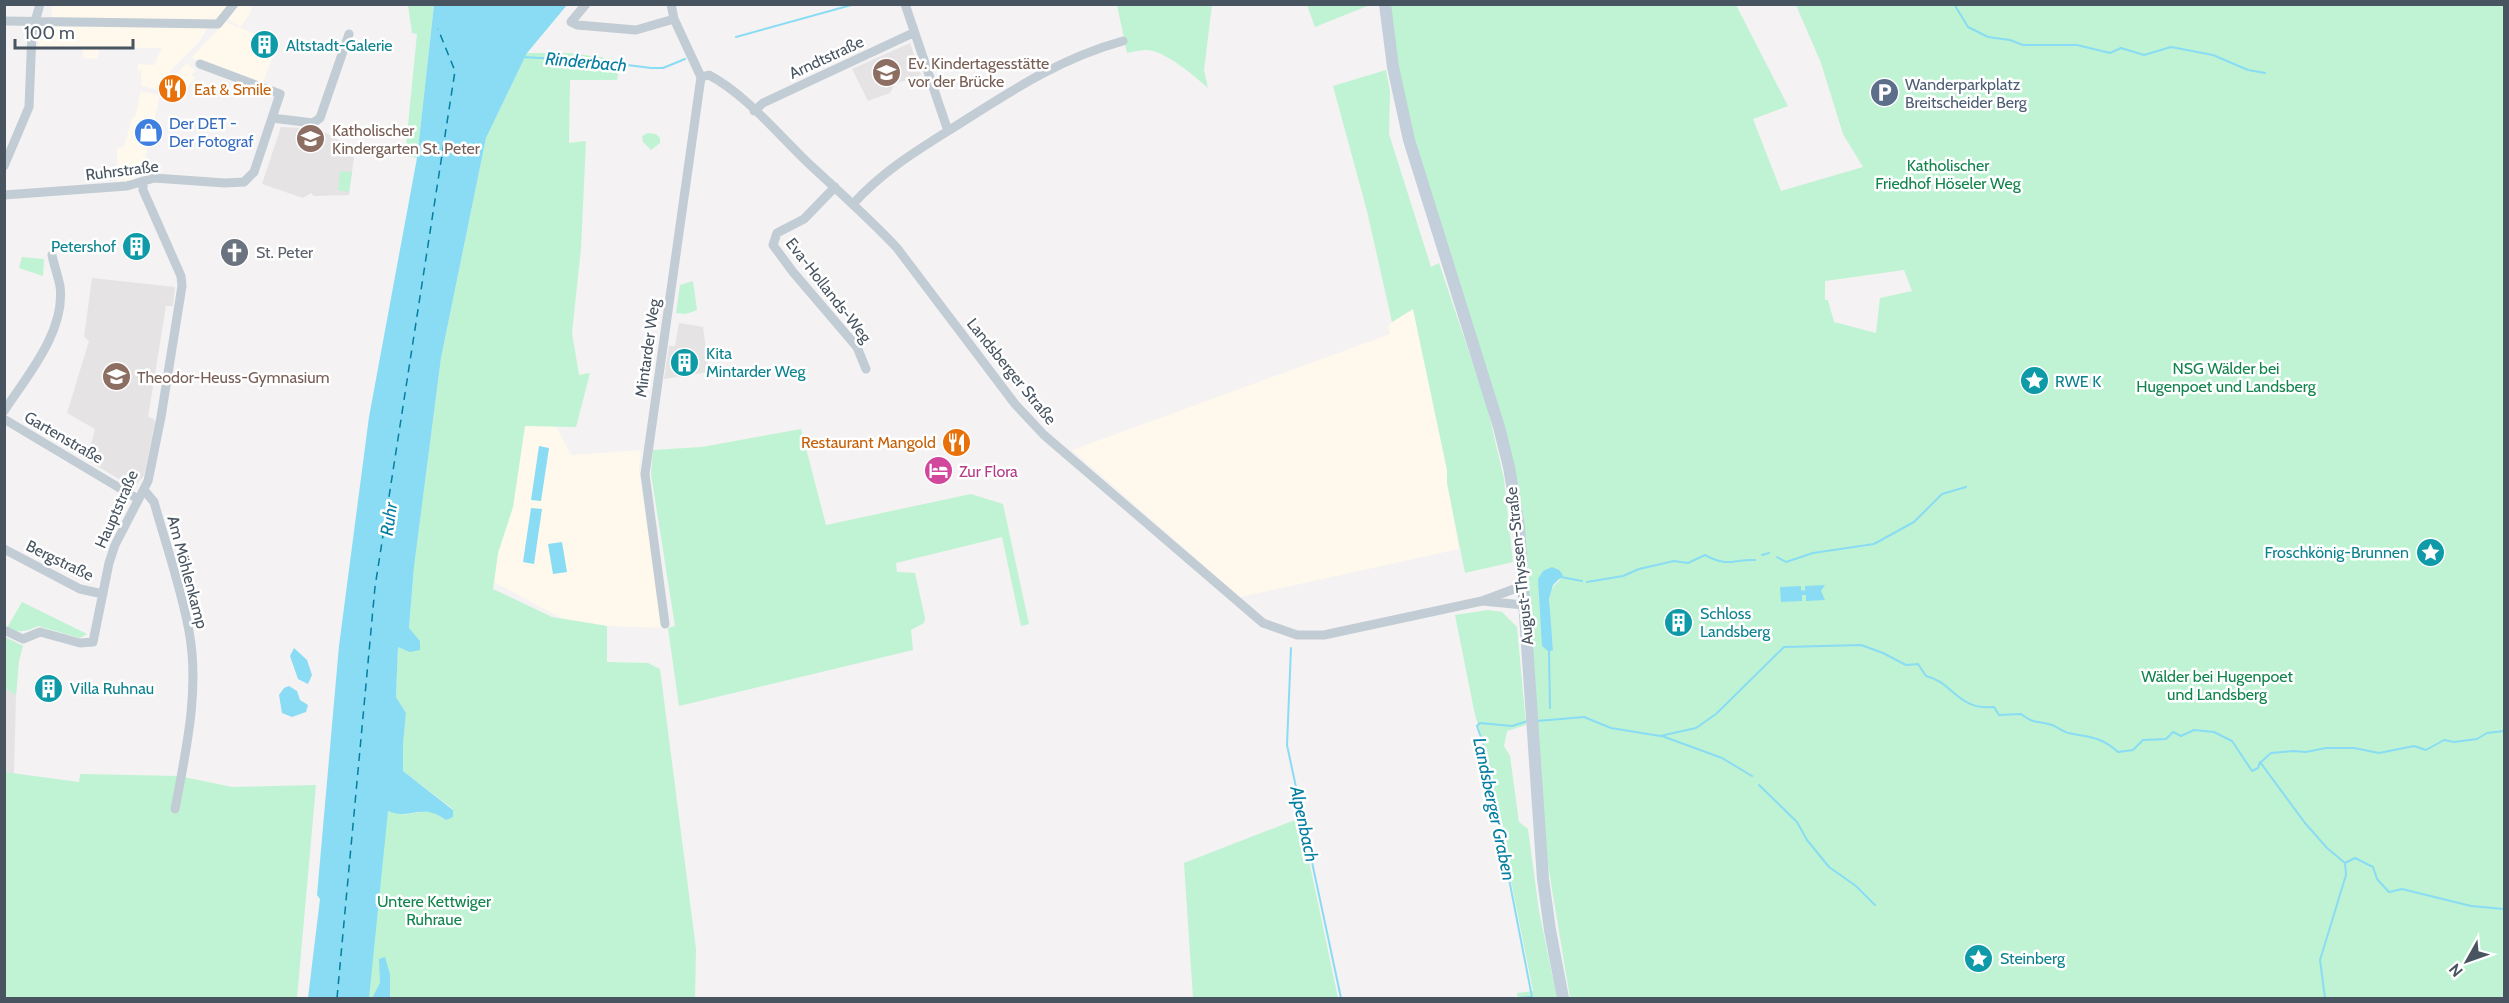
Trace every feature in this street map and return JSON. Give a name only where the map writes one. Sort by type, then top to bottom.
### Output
[{"type":"main road","name":"August-Thyssen-Straße","points":[[1385,4],[1393,67],[1409,140],[1499,428],[1509,467],[1519,527],[1544,879],[1550,930],[1563,999]]},
{"type":"street","points":[[4,166],[29,107],[32,32],[40,4]]},
{"type":"street","points":[[4,21],[218,24],[234,4]]},
{"type":"street","points":[[586,4],[571,22],[577,25],[636,30],[674,19]]},
{"type":"street","points":[[671,4],[674,19],[701,77]]},
{"type":"street","points":[[905,4],[948,131]]},
{"type":"street","name":"Arndtstraße","points":[[754,111],[763,104],[913,33]]},
{"type":"street","points":[[272,118],[313,123],[320,118],[349,34]]},
{"type":"street","points":[[854,204],[876,179],[894,165],[1051,67],[1093,49],[1123,41]]},
{"type":"street","name":"Ruhrstraße","points":[[4,195],[127,186],[154,178],[225,183],[244,182],[254,172],[280,94],[200,64]]},
{"type":"street","name":"Landsberger Straße","points":[[701,77],[709,75],[723,82],[854,204],[897,248],[1028,419],[1263,623],[1297,635],[1324,635],[1482,601],[1522,586]]},
{"type":"street","name":"Mintarder Weg","points":[[665,624],[645,474],[701,77]]},
{"type":"street","name":"Hauptstraße","points":[[4,630],[23,639],[40,632],[80,643],[93,642],[115,545],[144,490],[161,417],[182,286],[181,276],[143,190],[144,181]]},
{"type":"street","name":"Eva-Hollands-Weg","points":[[835,187],[804,219],[777,233],[773,245],[793,272],[857,346],[866,369]]},
{"type":"street","points":[[4,411],[42,352],[57,317],[60,287],[52,255]]},
{"type":"street","name":"Gartenstraße","points":[[4,419],[138,498]]},
{"type":"street","name":"Am Möhlenkamp","points":[[144,490],[154,502],[185,615],[191,649],[190,712],[175,809]]},
{"type":"street","name":"Bergstraße","points":[[4,549],[80,589],[103,594]]},
{"type":"street","name":"Landsberger Straße","points":[[1482,601],[1524,605]]},
{"type":"shaded area","points":[[52,5],[230,5],[217,21],[52,21]]},
{"type":"shaded area","points":[[237,5],[252,5],[251,12],[241,27],[228,20]]},
{"type":"shaded area","points":[[225,22],[279,43],[262,84],[191,58]]},
{"type":"shaded area","points":[[38,26],[197,27],[207,29],[199,42],[172,69],[160,90],[141,86],[141,71],[137,70],[138,64],[154,65],[162,48],[99,48],[98,59],[83,58],[83,48],[38,48]]},
{"type":"shaded area","name":"Ev. Kindertagesstätte vor der Brücke","points":[[910,43],[921,75],[895,84],[890,93],[868,101],[852,69]]},
{"type":"shaded area","points":[[187,63],[195,71],[191,75],[195,78],[188,87],[182,84],[173,101],[164,96],[177,73]]},
{"type":"shaded area","points":[[141,91],[160,95],[143,167],[134,179],[117,181],[117,148],[124,147],[132,118],[135,117]]},
{"type":"shaded area","points":[[281,127],[319,129],[342,142],[341,147],[355,149],[349,195],[314,196],[311,193],[303,198],[262,184]]},
{"type":"shaded area","name":"Theodor-Heuss-Gymnasium","points":[[92,278],[175,287],[173,306],[166,306],[148,417],[154,419],[155,422],[144,476],[135,485],[129,485],[87,460],[95,429],[67,413],[89,341],[84,337]]},
{"type":"shaded area","points":[[1413,309],[1447,470],[1447,483],[1459,549],[1240,597],[1072,450],[1390,334],[1388,325]]},
{"type":"shaded area","points":[[679,323],[703,327],[709,372],[664,379],[669,346],[675,346]]},
{"type":"shaded area","points":[[525,426],[556,426],[571,455],[641,450],[639,470],[662,628],[607,626],[561,618],[494,582],[498,553],[513,507]]},
{"type":"shaded area","points":[[4,637],[23,646],[19,660],[16,695],[14,774],[5,772]]},
{"type":"green space","points":[[408,5],[434,5],[417,158],[405,156],[417,34],[412,33]]},
{"type":"green space","points":[[1117,5],[1212,5],[1204,70],[1208,88],[1179,64],[1161,54],[1146,50],[1127,53]]},
{"type":"green space","points":[[1307,5],[1370,5],[1315,27]]},
{"type":"green space","name":"NSG Wälder bei Hugenpoet und Landsberg","points":[[1390,5],[1736,5],[1788,106],[1753,119],[1781,191],[1863,167],[1843,134],[1821,63],[1796,5],[2504,5],[2504,998],[1570,998],[1548,865],[1512,468],[1414,139],[1398,67]],"holes":[[[1904,270],[1912,291],[1880,298],[1876,333],[1834,322],[1828,300],[1825,300],[1825,281]],[[1543,571],[1560,580],[1550,594],[1549,612],[1553,650],[1549,652]]]},
{"type":"green space","name":"Untere Kettwiger Ruhraue","points":[[527,53],[569,53],[621,60],[617,80],[570,80],[569,143],[586,141],[581,248],[572,333],[579,375],[590,373],[576,427],[525,426],[513,507],[498,553],[493,589],[552,617],[607,626],[607,662],[648,663],[660,669],[696,949],[695,998],[338,998],[388,811],[403,815],[427,812],[446,820],[453,809],[403,771],[406,713],[396,697],[398,647],[420,641],[409,629],[414,567],[441,358],[486,138]]},
{"type":"green space","points":[[1386,70],[1390,92],[1389,134],[1431,267],[1439,263],[1487,406],[1504,479],[1513,562],[1465,573],[1447,483],[1447,470],[1413,309],[1392,322],[1367,211],[1333,86]]},
{"type":"green space","points":[[648,133],[656,134],[660,138],[660,143],[651,150],[643,142],[642,136]]},
{"type":"green space","points":[[340,171],[352,172],[349,192],[338,190]]},
{"type":"green space","points":[[22,257],[44,259],[43,276],[19,268]]},
{"type":"green space","points":[[693,281],[697,310],[686,314],[676,313],[680,285]]},
{"type":"green space","points":[[801,429],[826,525],[971,494],[1003,504],[1029,624],[1021,626],[1002,537],[896,563],[897,572],[915,573],[925,618],[924,623],[911,630],[913,650],[679,706],[668,628],[675,626],[651,474],[653,450],[702,447]]},
{"type":"green space","points":[[22,602],[87,634],[80,638],[38,626],[22,631],[7,628]]},
{"type":"green space","points":[[1488,610],[1502,612],[1517,627],[1526,725],[1507,731],[1504,746],[1510,756],[1519,822],[1528,829],[1539,911],[1557,998],[1518,998],[1517,993],[1533,991],[1483,741],[1475,715],[1455,615]]},
{"type":"green space","points":[[5,637],[23,646],[19,660],[16,695],[5,688]]},
{"type":"green space","points":[[4,772],[79,782],[80,774],[179,776],[232,787],[316,785],[297,998],[5,998]]},
{"type":"green space","points":[[1300,818],[1338,998],[1193,998],[1184,863]]},
{"type":"water","name":"Ruhr","points":[[434,5],[567,5],[527,53],[486,138],[441,358],[414,567],[409,628],[420,641],[420,650],[410,652],[398,647],[396,697],[406,713],[403,771],[453,810],[453,817],[446,820],[429,812],[396,814],[388,811],[369,998],[308,998],[320,899],[317,895],[339,646],[369,417],[417,158]]},
{"type":"water","points":[[539,446],[549,448],[541,501],[531,500]]},
{"type":"water","points":[[531,508],[542,509],[534,564],[523,562]]},
{"type":"water","points":[[562,542],[567,572],[553,574],[548,544]]},
{"type":"water","points":[[1552,567],[1563,575],[1553,585],[1549,599],[1553,650],[1549,652],[1542,646],[1538,579],[1543,571]]},
{"type":"water","points":[[1825,585],[1821,591],[1825,600],[1806,601],[1806,595],[1802,595],[1802,601],[1781,602],[1780,587],[1801,586],[1801,590],[1805,591],[1805,586]]},
{"type":"water","points":[[294,648],[307,660],[312,675],[308,684],[298,679],[290,656]]},
{"type":"water","points":[[289,686],[297,691],[300,700],[308,705],[306,712],[292,717],[282,713],[279,695],[284,688]]},
{"type":"water","points":[[385,957],[390,974],[390,998],[372,998],[380,983],[379,959]]},
{"type":"waterway","name":"Rinderbach","points":[[736,37],[855,4]]},
{"type":"waterway","points":[[1954,4],[1968,27],[1988,37],[2010,40],[2023,45],[2077,45],[2110,53],[2121,48],[2144,55],[2171,47],[2213,55],[2248,70],[2265,73]]},
{"type":"waterway","name":"Rinderbach","points":[[522,57],[596,61],[651,68],[663,68],[685,59]]},
{"type":"waterway","points":[[1777,557],[1786,562],[1813,553],[1874,544],[1914,522],[1942,494],[1966,487]]},
{"type":"waterway","points":[[1762,555],[1769,553]]},
{"type":"waterway","points":[[1587,582],[1623,576],[1639,569],[1674,561],[1688,563],[1705,555],[1725,562],[1755,560]]},
{"type":"waterway","points":[[1561,577],[1582,581]]},
{"type":"waterway","name":"Landsberger Graben","points":[[1537,721],[1584,717],[1611,728],[1660,736],[1696,728],[1716,714],[1784,647],[1861,645],[1906,665],[1918,664],[1926,676],[1943,684],[1972,705],[1994,707],[1999,715],[2021,714],[2033,721],[2100,740],[2118,752],[2133,750],[2143,740],[2166,739],[2173,732],[2181,736],[2194,730],[2214,732],[2232,741],[2252,771],[2258,768],[2260,762],[2305,823],[2327,848],[2345,863]]},
{"type":"waterway","name":"Alpenbach","points":[[1291,648],[1287,745],[1341,998]]},
{"type":"waterway","points":[[1549,652],[1550,708]]},
{"type":"waterway","name":"Landsberger Graben","points":[[1520,998],[1532,997],[1482,740],[1477,726],[1480,723],[1512,726],[1528,721]]},
{"type":"waterway","points":[[2261,762],[2271,753],[2306,752],[2326,748],[2354,748],[2379,753],[2414,746],[2426,750],[2444,740],[2454,742],[2477,739],[2487,733],[2504,731]]},
{"type":"waterway","points":[[1662,736],[1722,758],[1752,776]]},
{"type":"waterway","points":[[1759,785],[1797,822],[1807,840],[1829,867],[1856,886],[1875,905]]},
{"type":"waterway","name":"Landsberger Graben","points":[[2345,863],[2355,858],[2373,867],[2377,879],[2389,892],[2402,889],[2471,906],[2504,909]]},
{"type":"waterway","points":[[2325,998],[2320,960],[2346,875],[2345,863]]},
{"type":"ferry route","points":[[337,998],[375,587],[455,71],[438,29]]},
{"type":"place","name":"Altstadt-Galerie","points":[[265,45]]},
{"type":"place","name":"Ev. Kindertagesstätte vor der Brücke","points":[[887,72]]},
{"type":"place","name":"Eat & Smile","points":[[173,89]]},
{"type":"place","name":"Wanderparkplatz Breitscheider Berg","points":[[1884,93]]},
{"type":"place","name":"Der DET - Der Fotograf","points":[[148,132]]},
{"type":"place","name":"Katholischer Kindergarten St. Peter","points":[[311,139]]},
{"type":"place","name":"Petershof","points":[[137,246]]},
{"type":"place","name":"St. Peter","points":[[235,252]]},
{"type":"place","name":"Kita Mintarder Weg","points":[[685,362]]},
{"type":"place","name":"Theodor-Heuss-Gymnasium","points":[[116,377]]},
{"type":"place","name":"RWE K","points":[[2034,381]]},
{"type":"place","name":"Restaurant Mangold","points":[[957,442]]},
{"type":"place","name":"Zur Flora","points":[[938,471]]},
{"type":"place","name":"Froschkönig-Brunnen","points":[[2430,552]]},
{"type":"place","name":"Schloss Landsberg","points":[[1679,622]]},
{"type":"place","name":"Villa Ruhnau","points":[[49,688]]},
{"type":"place","name":"Steinberg","points":[[1979,958]]},
{"type":"park label","name":"Katholischer Friedhof Höseler Weg","points":[[1948,174]]},
{"type":"park label","name":"Wälder bei Hugenpoet und Landsberg","points":[[2217,685]]}]
